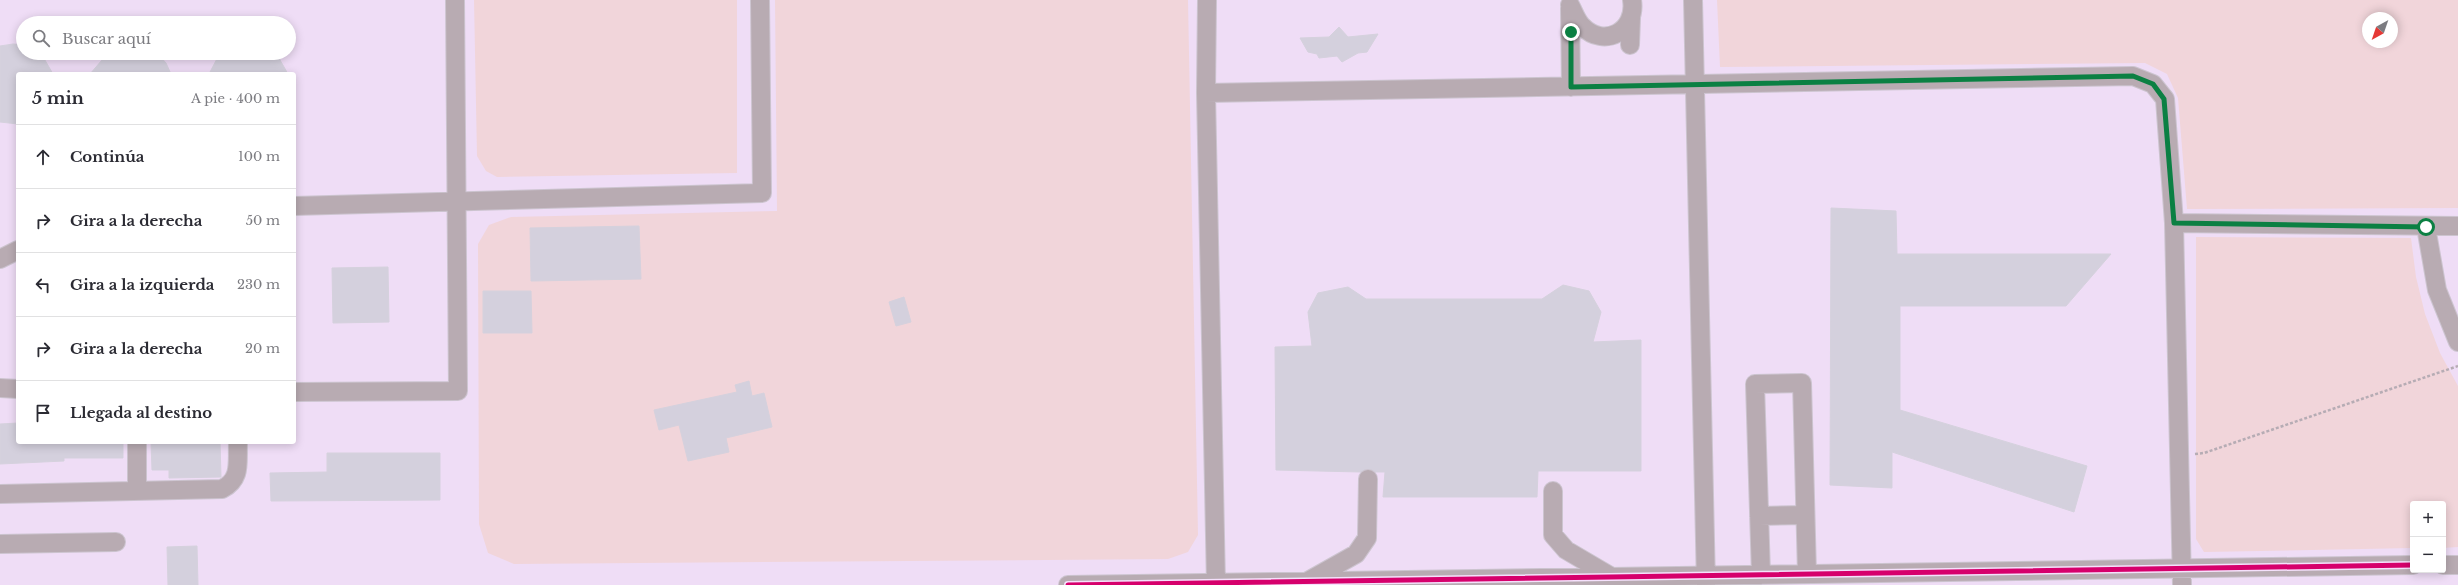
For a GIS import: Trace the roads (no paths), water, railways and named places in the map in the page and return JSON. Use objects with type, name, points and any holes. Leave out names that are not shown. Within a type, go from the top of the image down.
[{"type":"street","points":[[296,392],[458,391],[455,0]]},
{"type":"street","points":[[296,206],[762,193],[760,0]]},
{"type":"street","points":[[1206,0],[1206,93],[1216,584]]},
{"type":"street","points":[[1630,45],[1631,18],[1633,9],[1632,0]]},
{"type":"street","points":[[1693,0],[1706,580]]},
{"type":"street","points":[[1570,2],[1571,87]]},
{"type":"street","points":[[1570,2],[1580,23],[1592,33],[1613,35],[1626,28],[1631,18]]},
{"type":"street","points":[[1206,93],[2133,76],[2153,84],[2164,99],[2174,223],[2182,577]]},
{"type":"street","points":[[2174,223],[2426,227],[2458,226]]},
{"type":"street","points":[[2426,227],[2437,290],[2458,342]]},
{"type":"street","points":[[0,259],[16,251]]},
{"type":"street","points":[[0,265],[16,265]]},
{"type":"street","points":[[1761,575],[1755,384],[1802,383],[1807,574]]},
{"type":"street","points":[[0,388],[16,389]]},
{"type":"street","points":[[137,444],[137,491]]},
{"type":"street","points":[[0,494],[222,489],[232,484],[237,476],[238,444]]},
{"type":"street","points":[[1307,582],[1356,554],[1367,538],[1368,479]]},
{"type":"street","points":[[1553,491],[1553,535],[1566,550],[1612,577]]},
{"type":"street","points":[[1759,516],[1805,515]]},
{"type":"street","points":[[0,544],[116,542]]},
{"type":"street","points":[[2446,565],[2458,565]]},
{"type":"street","points":[[1068,585],[1612,577],[1706,580],[1761,575],[1807,574],[2182,577],[2410,566]]}]
